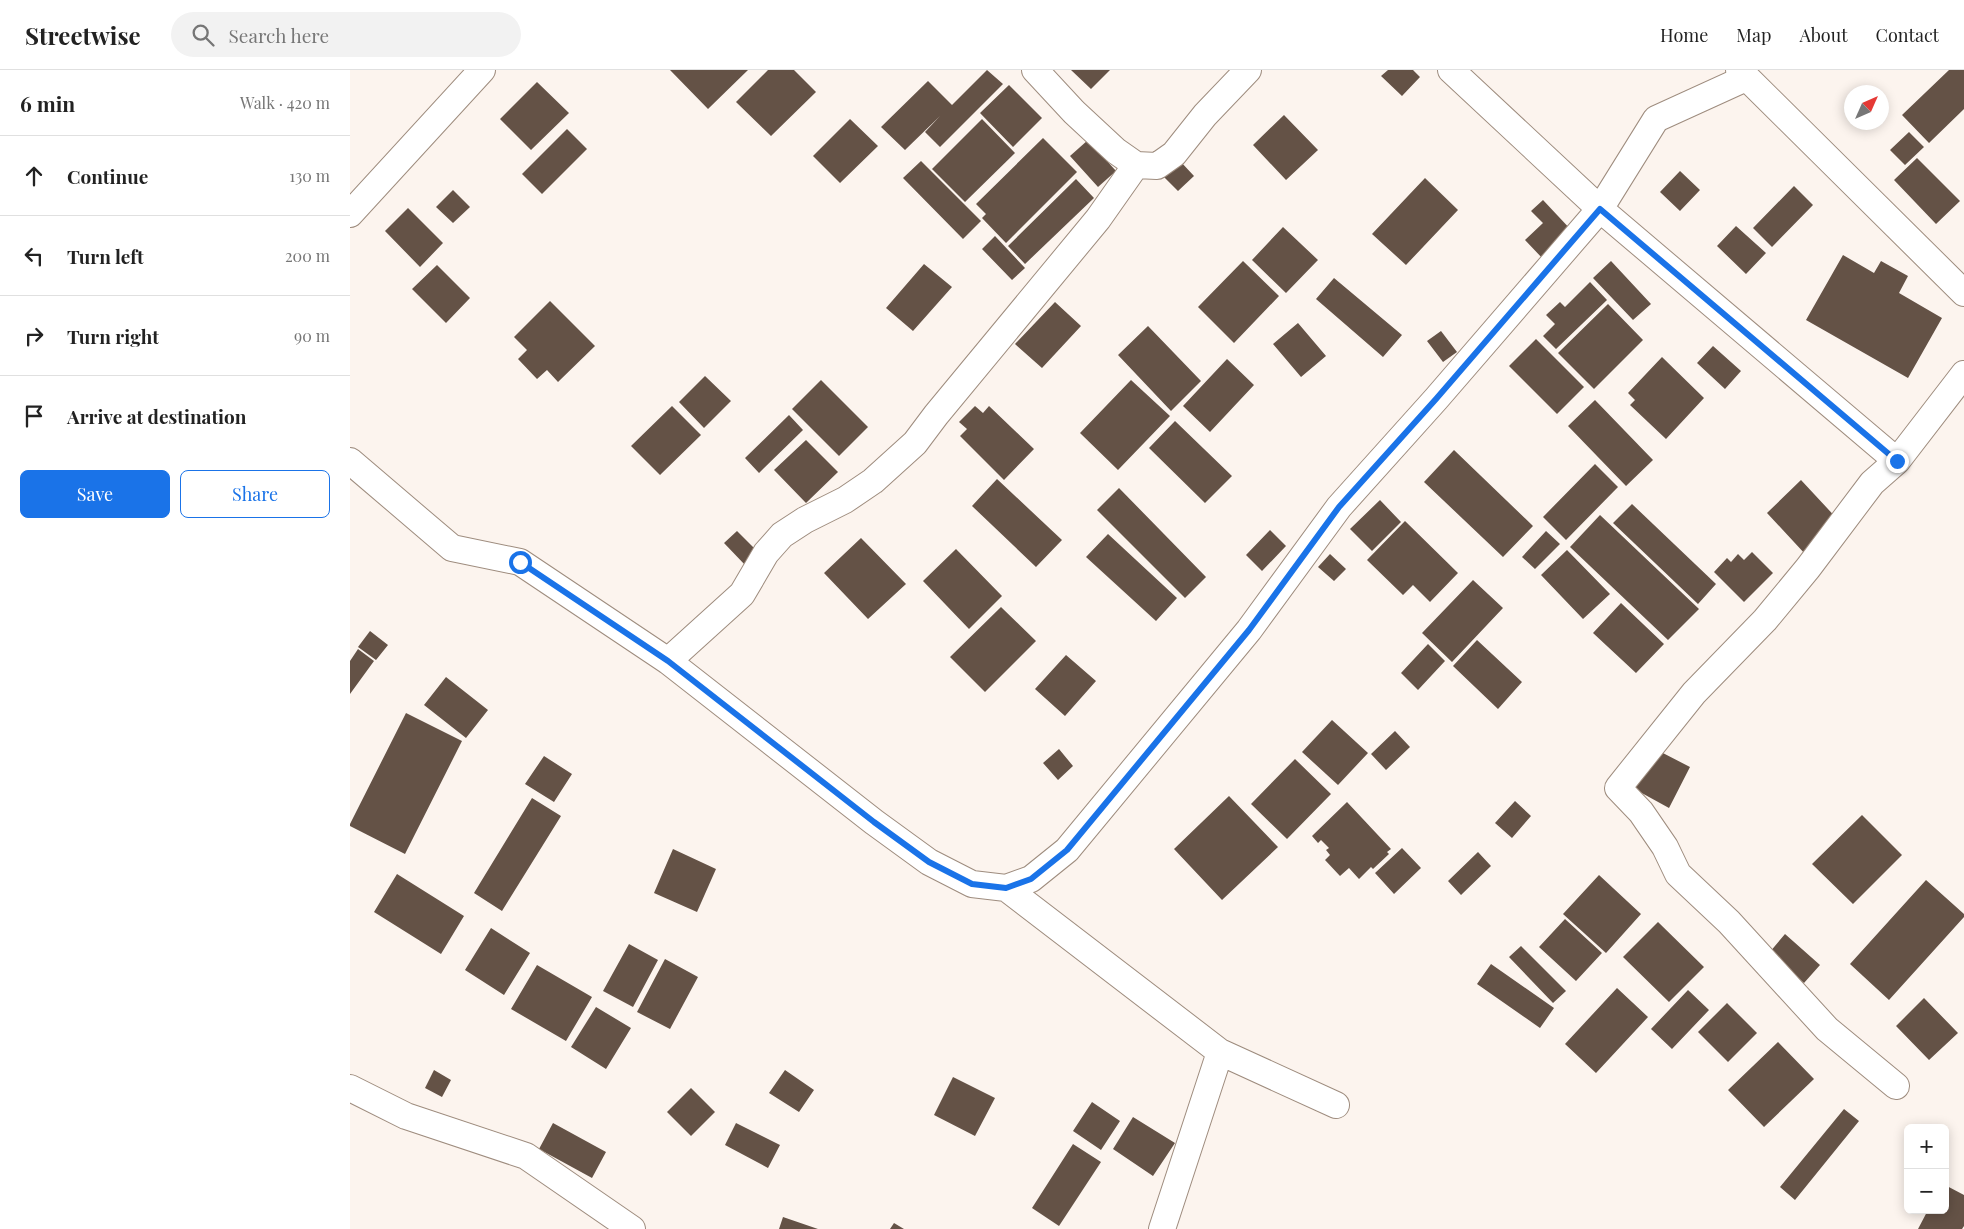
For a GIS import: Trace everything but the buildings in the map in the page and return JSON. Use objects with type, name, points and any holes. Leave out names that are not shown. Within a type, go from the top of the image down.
[{"type":"street","points":[[350,214],[482,70]]},
{"type":"street","points":[[1035,70],[1074,112],[1116,151],[1136,165],[1157,166],[1174,154],[1205,115],[1248,70]]},
{"type":"street","points":[[1451,70],[1600,209],[1897,461]]},
{"type":"street","points":[[350,461],[452,548],[520,562],[668,661],[874,822],[929,862],[972,884],[1006,888],[1031,879],[1067,850],[1249,630],[1339,507],[1436,399],[1600,209],[1656,119],[1742,74],[1964,292]]},
{"type":"street","points":[[668,661],[742,594],[766,553],[782,535],[805,520],[844,500],[873,481],[915,443],[1098,219],[1136,165]]},
{"type":"street","points":[[1896,1086],[1827,1029],[1729,922],[1678,874],[1665,847],[1641,812],[1618,788],[1694,693],[1777,605],[1808,568],[1872,483],[1897,461],[1964,374]]},
{"type":"street","points":[[1006,888],[1220,1052],[1336,1105]]},
{"type":"street","points":[[1162,1229],[1220,1052]]},
{"type":"street","points":[[350,1088],[406,1116],[526,1156],[632,1229]]},
{"type":"route","points":[[520,562],[668,661],[874,822],[929,862],[972,884],[1006,888],[1031,879],[1067,850],[1249,630],[1339,507],[1436,399],[1600,209],[1897,461]]}]
